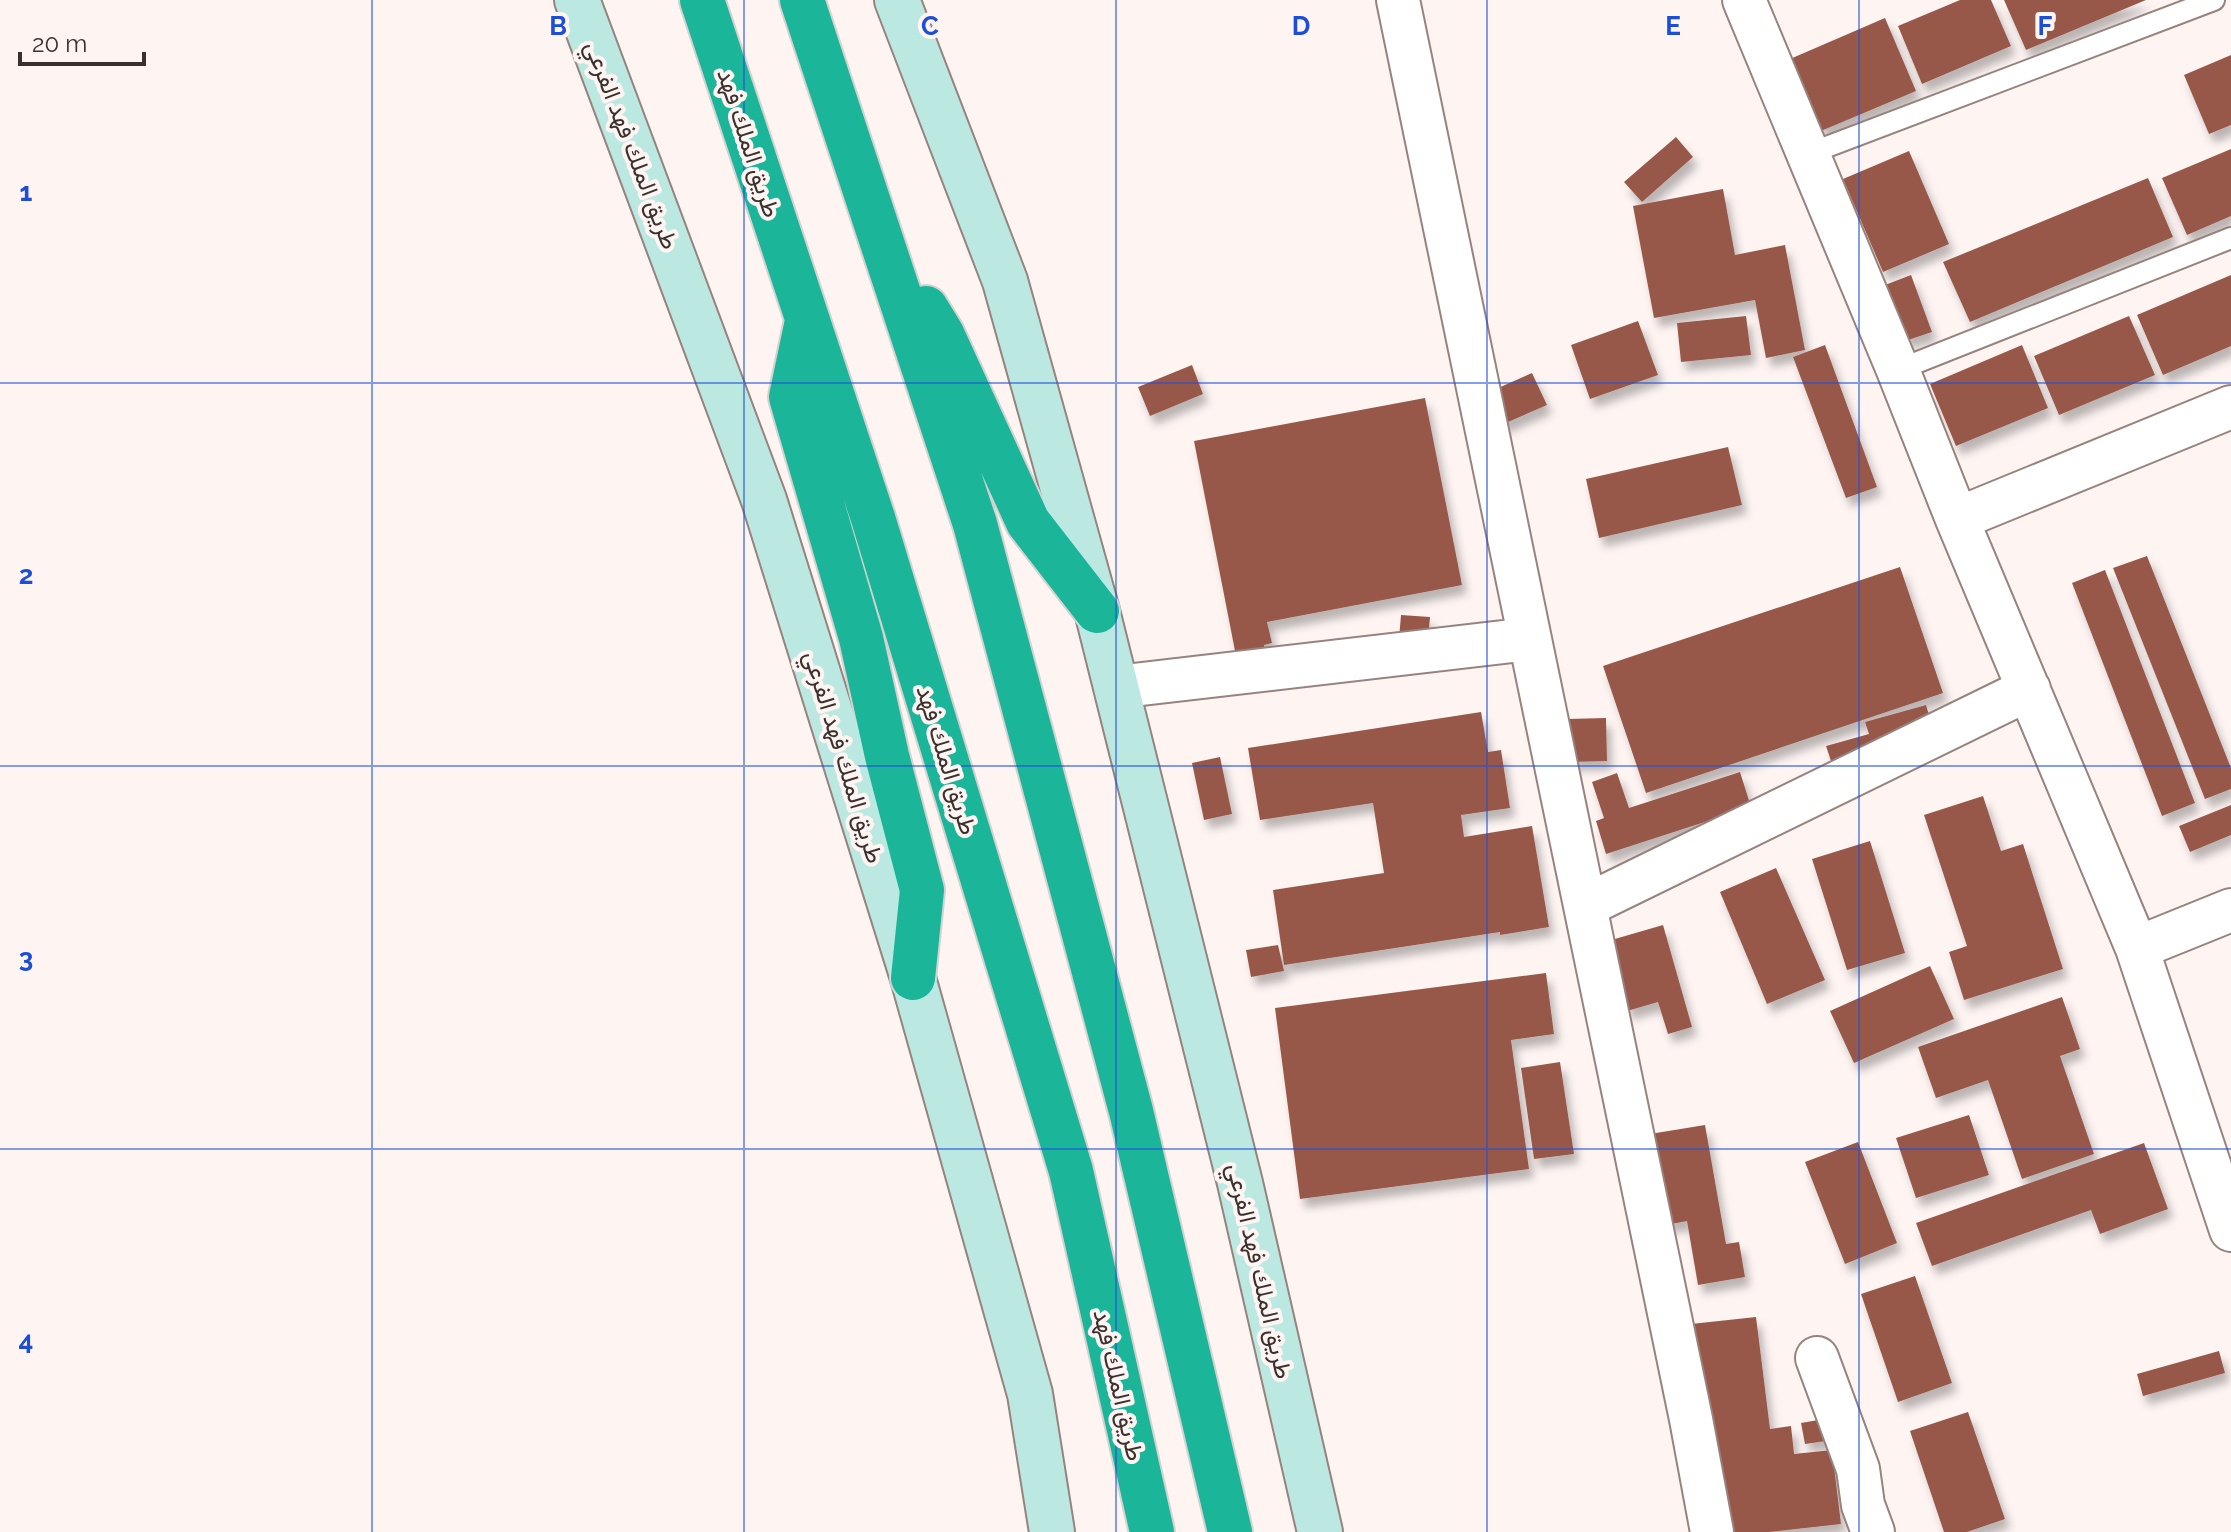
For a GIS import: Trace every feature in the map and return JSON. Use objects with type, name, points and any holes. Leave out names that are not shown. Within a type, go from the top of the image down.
[{"type":"highway","name":"طريق الملك فهد","points":[[702,0],[873,518],[1071,1171],[1152,1532]]},
{"type":"highway","points":[[802,0],[979,540],[1131,1111],[1230,1532]]},
{"type":"highway","points":[[878,227],[942,334],[1028,522],[1097,611]]},
{"type":"highway","points":[[807,319],[791,397],[861,638],[887,756],[922,890],[913,978]]},
{"type":"main road","name":"طريق الملك فهد الفرعي","points":[[577,0],[764,500],[913,978],[1030,1394],[1052,1532]]},
{"type":"main road","name":"طريق الملك فهد الفرعي","points":[[897,0],[1005,281],[1097,611],[1240,1183],[1320,1532]]},
{"type":"street","points":[[1398,0],[1712,1532]]},
{"type":"street","points":[[1744,0],[2137,948],[2231,1230]]},
{"type":"street","points":[[1957,519],[2231,407]]},
{"type":"street","points":[[1116,687],[1530,639]]},
{"type":"street","points":[[1585,906],[2029,689]]},
{"type":"street","points":[[2137,948],[2231,910]]},
{"type":"street","points":[[1817,1358],[1858,1469],[1863,1505],[1873,1532]]},
{"type":"lane","points":[[1808,154],[2214,0]]},
{"type":"lane","points":[[1898,370],[2231,238]]},
{"type":"building","points":[[1960,0],[1991,0],[2011,46],[1922,84],[1898,26]]},
{"type":"building","points":[[2004,0],[2146,0],[2026,50]]},
{"type":"building","points":[[1885,18],[1916,91],[1821,131],[1790,59]]},
{"type":"building","points":[[2231,55],[2231,125],[2209,134],[2184,75]]},
{"type":"building","points":[[1676,137],[1693,157],[1642,202],[1624,182]]},
{"type":"building","points":[[2231,149],[2231,216],[2187,235],[2162,178]]},
{"type":"building","points":[[1909,151],[1949,244],[1883,272],[1843,179]]},
{"type":"building","points":[[2148,178],[2173,237],[1970,322],[1943,262]]},
{"type":"building","points":[[1723,189],[1735,255],[1785,245],[1805,350],[1766,358],[1755,300],[1654,318],[1633,206]]},
{"type":"building","points":[[1911,275],[1932,332],[1905,341],[1885,285]]},
{"type":"building","points":[[2231,275],[2231,346],[2163,375],[2137,315]]},
{"type":"building","points":[[1746,316],[1751,355],[1681,362],[1677,323]]},
{"type":"building","points":[[2129,316],[2155,375],[2059,415],[2034,356]]},
{"type":"building","points":[[1638,321],[1658,375],[1590,399],[1571,345]]},
{"type":"building","points":[[1825,345],[1877,487],[1846,498],[1793,357]]},
{"type":"building","points":[[2022,345],[2048,408],[1956,446],[1930,384]]},
{"type":"building","points":[[1192,365],[1203,394],[1150,416],[1138,387]]},
{"type":"building","points":[[1532,373],[1547,405],[1501,425],[1487,393]]},
{"type":"building","points":[[1425,398],[1462,585],[1267,622],[1272,643],[1264,645],[1266,655],[1237,661],[1194,441]]},
{"type":"building","points":[[1728,447],[1742,505],[1599,538],[1586,479]]},
{"type":"building","points":[[2147,556],[2231,768],[2231,789],[2205,799],[2113,568]]},
{"type":"building","points":[[1900,567],[1943,693],[1646,793],[1603,666]]},
{"type":"building","points":[[2105,570],[2195,803],[2162,816],[2072,583]]},
{"type":"building","points":[[1401,615],[1430,617],[1428,641],[1399,639]]},
{"type":"building","points":[[1926,705],[1935,735],[1832,764],[1826,746],[1869,734],[1865,722]]},
{"type":"building","points":[[1481,712],[1488,752],[1501,750],[1510,808],[1461,815],[1464,837],[1532,826],[1549,927],[1284,965],[1273,890],[1384,873],[1373,803],[1260,820],[1248,748]]},
{"type":"building","points":[[1606,718],[1607,761],[1569,762],[1567,719]]},
{"type":"building","points":[[1220,757],[1232,814],[1204,820],[1192,763]]},
{"type":"building","points":[[1740,772],[1751,807],[1606,854],[1596,821],[1604,818],[1592,782],[1617,773],[1629,808]]},
{"type":"building","points":[[1983,796],[2001,851],[2023,844],[2063,969],[1964,1000],[1949,952],[1967,946],[1924,815]]},
{"type":"building","points":[[2231,805],[2231,835],[2190,852],[2179,826]]},
{"type":"building","points":[[1870,841],[1905,953],[1847,970],[1812,859]]},
{"type":"building","points":[[1776,868],[1825,980],[1767,1004],[1720,892]]},
{"type":"building","points":[[1663,925],[1692,1027],[1668,1034],[1658,1002],[1627,1011],[1608,941]]},
{"type":"building","points":[[1278,945],[1284,971],[1251,977],[1246,950]]},
{"type":"building","points":[[1930,966],[1954,1019],[1854,1063],[1830,1011]]},
{"type":"building","points":[[1546,973],[1554,1034],[1511,1040],[1529,1169],[1300,1199],[1275,1008]]},
{"type":"building","points":[[2062,997],[2080,1049],[2060,1056],[2094,1154],[2022,1179],[1988,1080],[1936,1098],[1918,1047]]},
{"type":"building","points":[[1560,1062],[1574,1154],[1534,1159],[1521,1068]]},
{"type":"building","points":[[1969,1115],[1989,1175],[1916,1198],[1896,1138]]},
{"type":"building","points":[[1705,1125],[1726,1244],[1739,1242],[1745,1277],[1698,1285],[1687,1221],[1666,1225],[1650,1134]]},
{"type":"building","points":[[1858,1142],[1897,1243],[1845,1264],[1805,1162]]},
{"type":"building","points":[[2144,1143],[2168,1209],[2100,1234],[2091,1210],[1932,1266],[1916,1223]]},
{"type":"building","points":[[1915,1276],[1952,1383],[1898,1402],[1861,1294]]},
{"type":"building","points":[[1756,1317],[1770,1429],[1791,1426],[1794,1454],[1832,1450],[1841,1524],[1769,1532],[1715,1532],[1691,1324]]},
{"type":"building","points":[[2219,1351],[2225,1373],[2143,1396],[2137,1374]]},
{"type":"building","points":[[1968,1412],[2005,1519],[1967,1532],[1944,1532],[1910,1431]]},
{"type":"building","points":[[1830,1418],[1833,1440],[1805,1444],[1801,1423]]}]
